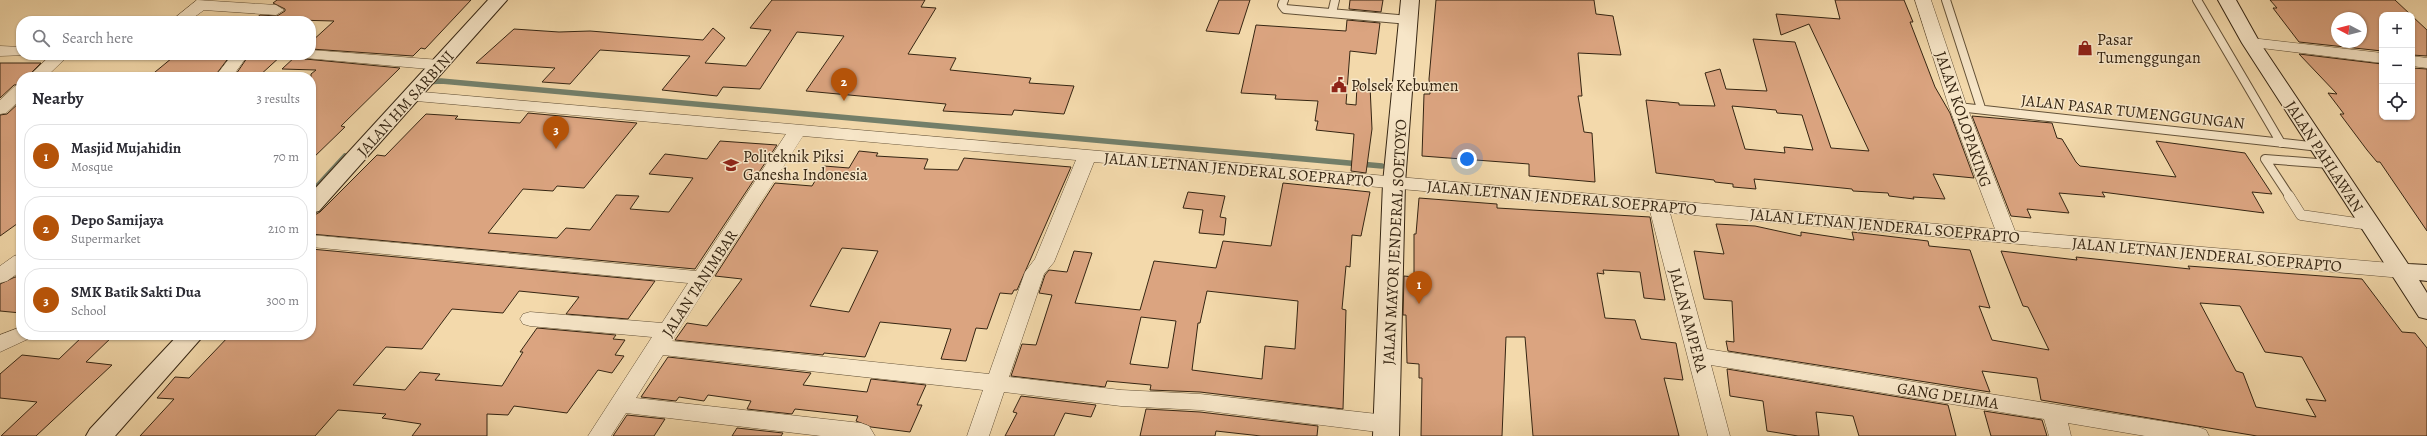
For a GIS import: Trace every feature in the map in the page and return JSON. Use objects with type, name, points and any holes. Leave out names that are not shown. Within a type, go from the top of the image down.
[{"type":"main road","name":"JALAN HM SARBINI","points":[[316,200],[498,0]]},
{"type":"main road","name":"JALAN PAHLAWAN","points":[[2227,0],[2251,43],[2427,311]]},
{"type":"main road","name":"JALAN MAYOR JENDERAL SOETOYO","points":[[1386,430],[1394,183],[1409,10]]},
{"type":"main road","points":[[2402,271],[2427,273]]},
{"type":"main road","points":[[99,436],[187,340]]},
{"type":"street","name":"JALAN KOLOPAKING","points":[[1923,0],[1958,107],[2008,236]]},
{"type":"street","points":[[186,16],[203,3],[276,10]]},
{"type":"street","points":[[2251,43],[2379,58]]},
{"type":"street","points":[[0,51],[16,52]]},
{"type":"street","points":[[316,56],[436,69]]},
{"type":"street","points":[[42,72],[55,60]]},
{"type":"street","points":[[226,72],[236,60]]},
{"type":"street","points":[[2415,61],[2427,63]]},
{"type":"street","name":"JALAN LETNAN JENDERAL SOEPRAPTO","points":[[414,92],[798,130],[1394,183],[1658,204],[2402,271]]},
{"type":"street","points":[[0,109],[16,95]]},
{"type":"street","name":"JALAN TANIMBAR","points":[[599,436],[798,130]]},
{"type":"street","points":[[978,436],[1035,272],[1044,262],[1087,156]]},
{"type":"street","name":"JALAN AMPERA","points":[[1658,204],[1720,436]]},
{"type":"street","points":[[316,241],[702,278]]},
{"type":"street","points":[[0,276],[16,265]]},
{"type":"street","points":[[530,319],[663,339],[996,383],[1121,398],[1200,402],[1386,430]]},
{"type":"street","points":[[0,344],[16,336]]},
{"type":"street","name":"GANG DELIMA","points":[[1698,355],[2198,436]]},
{"type":"street","points":[[619,404],[861,432],[864,436]]},
{"type":"street","points":[[2053,412],[2060,436]]},
{"type":"lane","points":[[1284,0],[1282,5],[1285,9],[1332,13],[1409,10]]},
{"type":"lane","points":[[1332,13],[1335,0]]},
{"type":"lane","points":[[1946,0],[1981,108]]},
{"type":"lane","name":"JALAN PASAR TUMENGGUNGAN","points":[[2197,0],[2281,143]]},
{"type":"lane","name":"JALAN PASAR TUMENGGUNGAN","points":[[1958,107],[1981,108],[2052,119],[2319,147]]},
{"type":"lane","points":[[2330,164],[2265,158],[2301,215],[2371,225]]},
{"type":"building","points":[[277,0],[471,0],[425,49],[421,48],[413,56],[316,49],[316,37],[334,21],[316,21],[316,16],[277,16],[285,11],[285,9],[273,3]]},
{"type":"building","points":[[772,0],[925,0],[921,7],[936,8],[908,54],[956,58],[950,70],[1031,78],[1029,83],[1074,86],[1064,114],[1014,110],[1012,115],[943,111],[946,104],[806,91],[844,36],[797,32],[760,89],[723,87],[717,96],[662,90],[690,56],[600,50],[570,84],[542,82],[555,68],[476,63],[514,29],[559,32],[590,31],[703,40],[713,28],[725,38],[705,63],[746,66],[771,30],[750,28]]},
{"type":"building","points":[[1219,0],[1250,0],[1239,34],[1206,31]]},
{"type":"building","points":[[1350,0],[1383,0],[1381,12],[1349,9]]},
{"type":"building","points":[[1436,0],[1594,0],[1596,14],[1613,16],[1621,55],[1578,53],[1582,96],[1578,96],[1584,132],[1592,133],[1595,182],[1529,176],[1529,164],[1422,156],[1424,94],[1430,94],[1429,79]]},
{"type":"building","points":[[1835,0],[1904,0],[1913,22],[1910,22],[1935,87],[1950,113],[1974,178],[1933,174],[1945,199],[1913,197],[1914,199],[1889,196],[1888,193],[1853,191],[1852,189],[1754,179],[1756,189],[1733,187],[1733,184],[1715,182],[1714,180],[1656,173],[1646,100],[1679,103],[1679,105],[1715,106],[1705,73],[1720,69],[1726,89],[1767,91],[1753,39],[1795,42],[1831,148],[1869,151],[1809,24],[1781,35],[1776,14],[1840,19]],"holes":[[[1732,106],[1776,110],[1777,113],[1802,115],[1813,150],[1784,147],[1785,153],[1745,149]]]},
{"type":"building","points":[[2270,0],[2395,0],[2408,12],[2379,12],[2379,51],[2354,48],[2367,48],[2367,12],[2331,12],[2331,45],[2299,42],[2273,8],[2277,8]]},
{"type":"building","points":[[2415,19],[2427,30],[2427,56],[2415,55]]},
{"type":"building","points":[[1347,20],[1380,23],[1376,54],[1350,51],[1346,104],[1356,105],[1357,86],[1370,86],[1372,129],[1366,173],[1351,171],[1354,134],[1316,130],[1318,121],[1315,121],[1318,101],[1275,99],[1276,95],[1241,93],[1256,25],[1346,31]]},
{"type":"building","points":[[2299,54],[2379,64],[2379,120],[2415,120],[2415,68],[2427,69],[2427,231],[2380,162],[2377,162],[2367,150],[2340,114],[2344,114],[2328,93],[2337,94]]},
{"type":"building","points":[[170,60],[227,60],[218,72],[155,72]]},
{"type":"building","points":[[246,60],[277,60],[263,72],[237,72]]},
{"type":"building","points":[[292,60],[316,60],[400,68],[341,126],[345,127],[316,155],[316,72],[314,72],[316,70],[282,69]]},
{"type":"building","points":[[0,63],[41,63],[32,72],[16,72],[16,85],[0,98]]},
{"type":"building","points":[[16,106],[16,225],[0,236],[0,115],[7,114]]},
{"type":"building","points":[[528,113],[637,123],[584,188],[557,186],[553,191],[523,189],[488,233],[557,238],[566,228],[590,230],[616,195],[639,196],[630,209],[669,212],[693,178],[649,174],[665,154],[707,159],[720,141],[777,145],[695,269],[316,234],[316,214],[377,155],[385,156],[426,114],[458,116],[455,119],[520,123]]},
{"type":"building","points":[[1972,116],[2052,123],[2057,138],[2062,139],[2080,166],[2176,177],[2156,141],[2245,153],[2272,194],[2252,192],[2264,213],[2102,192],[2105,197],[2059,193],[2069,213],[2027,209],[2031,218],[2011,216]]},
{"type":"building","points":[[859,151],[878,153],[876,156],[928,159],[924,169],[958,170],[964,158],[1071,167],[1017,290],[1014,290],[1012,294],[1000,293],[987,329],[976,328],[966,361],[941,359],[951,329],[880,322],[865,357],[824,353],[823,355],[675,340],[687,323],[707,326],[742,279],[715,276],[775,183],[812,186],[824,166],[849,168]],"holes":[[[842,248],[878,251],[849,312],[810,306]]]},
{"type":"building","points":[[1283,183],[1370,192],[1361,236],[1352,235],[1350,267],[1346,266],[1342,309],[1346,310],[1343,409],[1200,392],[1150,390],[1151,385],[1107,381],[1105,387],[1011,376],[1022,344],[1036,345],[1052,295],[1039,293],[1045,275],[1049,270],[1067,272],[1074,251],[1092,253],[1075,303],[1140,310],[1154,261],[1216,268],[1223,241],[1271,246]],"holes":[[[1207,291],[1298,301],[1295,349],[1265,346],[1262,379],[1192,370],[1198,323],[1200,323]],[[1141,317],[1176,321],[1168,368],[1130,364]]]},
{"type":"building","points":[[1188,192],[1225,196],[1220,217],[1226,218],[1224,235],[1199,233],[1203,210],[1183,208]]},
{"type":"building","points":[[1419,198],[1497,204],[1497,208],[1650,217],[1665,300],[1644,298],[1640,272],[1603,270],[1604,274],[1597,273],[1605,318],[1635,320],[1641,339],[1676,343],[1683,380],[1664,378],[1679,436],[1533,436],[1525,337],[1506,337],[1502,436],[1421,436],[1422,378],[1419,378],[1419,364],[1407,363],[1406,315],[1403,315],[1404,276],[1414,277],[1414,234],[1416,234]]},
{"type":"building","points":[[1716,224],[1755,226],[1801,236],[1801,232],[1854,240],[1852,232],[1928,241],[1929,246],[1970,250],[1990,308],[1979,306],[1992,340],[2049,350],[2028,307],[2023,306],[2001,251],[2077,260],[2076,257],[2190,269],[2188,266],[2362,279],[2402,332],[2415,333],[2427,348],[2427,436],[2257,436],[2041,400],[2037,378],[1982,371],[1990,392],[1728,351],[1726,341],[1734,342],[1732,301],[1704,299],[1694,251],[1724,254]],"holes":[[[2200,303],[2240,306],[2265,352],[2302,357],[2326,401],[2306,399],[2316,417],[2256,407],[2243,373],[2236,371]]]},
{"type":"building","points":[[316,249],[655,281],[628,319],[566,314],[579,297],[519,291],[503,313],[452,309],[422,349],[386,347],[353,385],[405,390],[420,372],[440,374],[435,380],[502,386],[523,352],[520,352],[537,328],[616,335],[613,339],[625,340],[615,355],[624,356],[612,373],[598,370],[567,413],[514,406],[508,415],[487,414],[487,436],[412,436],[421,424],[382,418],[386,414],[338,410],[315,436],[140,436],[174,399],[157,398],[175,377],[189,378],[225,340],[316,340]]},
{"type":"building","points":[[16,277],[16,313],[0,311],[0,284]]},
{"type":"building","points":[[79,340],[109,340],[86,362],[112,365],[36,436],[1,436],[37,402],[0,398],[0,374],[22,355],[59,359]]},
{"type":"building","points":[[668,357],[811,373],[803,385],[867,392],[871,379],[926,385],[917,405],[922,405],[910,432],[871,427],[856,421],[858,416],[795,409],[792,414],[747,409],[751,401],[708,395],[704,401],[679,397],[676,401],[641,397]]},
{"type":"building","points":[[1727,369],[1948,405],[1956,436],[1859,436],[1853,416],[1816,412],[1819,436],[1798,436],[1767,431],[1763,401],[1730,396]]},
{"type":"building","points":[[1021,396],[1096,405],[1091,417],[1065,413],[1054,436],[1005,436],[1017,413],[1013,412]]},
{"type":"building","points":[[1146,409],[1200,412],[1318,426],[1317,436],[1261,436],[1216,431],[1215,436],[1140,436]]},
{"type":"building","points":[[1984,411],[2042,420],[2047,436],[1991,436]]},
{"type":"building","points":[[627,415],[665,419],[654,436],[613,436]]},
{"type":"building","points":[[737,428],[783,433],[781,436],[732,436]]},
{"type":"waterway","points":[[426,82],[441,81],[1382,166]]},
{"type":"waterway","points":[[316,188],[345,156]]},
{"type":"place","name":"Pasar Tumenggungan","points":[[2085,48]]},
{"type":"place","name":"Polsek Kebumen","points":[[1339,85]]},
{"type":"place","name":"Depo Samijaya","points":[[844,101]]},
{"type":"place","name":"SMK Batik Sakti Dua","points":[[556,149]]},
{"type":"place","name":"Politeknik Piksi Ganesha Indonesia","points":[[731,165]]},
{"type":"place","name":"Masjid Mujahidin","points":[[1419,304]]}]
